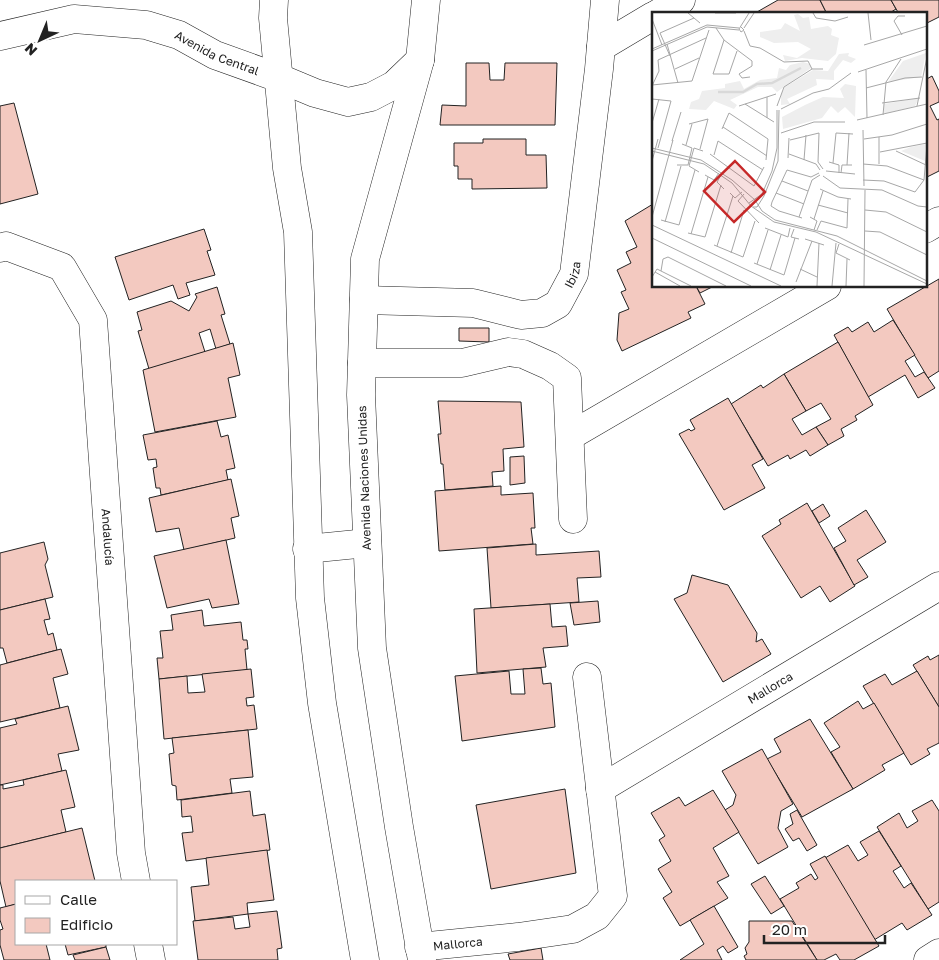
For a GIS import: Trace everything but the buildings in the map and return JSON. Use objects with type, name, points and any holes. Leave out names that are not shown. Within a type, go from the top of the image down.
[{"type":"street","points":[[274,0],[273,18],[287,168],[298,232],[310,598],[322,703],[366,960]]},
{"type":"street","name":"Avenida Naciones Unidas","points":[[420,953],[372,648],[361,395],[365,259],[420,60],[426,0]]},
{"type":"street","name":"Ibiza","points":[[364,300],[472,302],[521,315],[542,313],[558,304],[574,274],[605,0]]},
{"type":"street","points":[[660,12],[681,0]]},
{"type":"street","points":[[601,47],[652,17]]},
{"type":"street","name":"Avenida Central","points":[[0,36],[74,19],[146,24],[179,35],[215,55],[315,93],[348,102],[371,97],[394,85],[420,60]]},
{"type":"street","points":[[926,228],[939,221]]},
{"type":"street","name":"Andalucía","points":[[0,248],[6,246],[62,267],[93,320],[131,853],[136,880]]},
{"type":"street","points":[[570,436],[824,288]]},
{"type":"street","points":[[362,363],[462,363],[508,352],[524,354],[550,366],[567,378],[573,518]]},
{"type":"street","points":[[307,549],[367,543]]},
{"type":"street","name":"Mallorca","points":[[600,789],[939,586]]},
{"type":"street","name":"Mallorca","points":[[420,953],[573,929],[597,916],[613,896],[587,677]]},
{"type":"street","points":[[148,945],[151,960]]},
{"type":"street","points":[[928,960],[939,954]]}]
